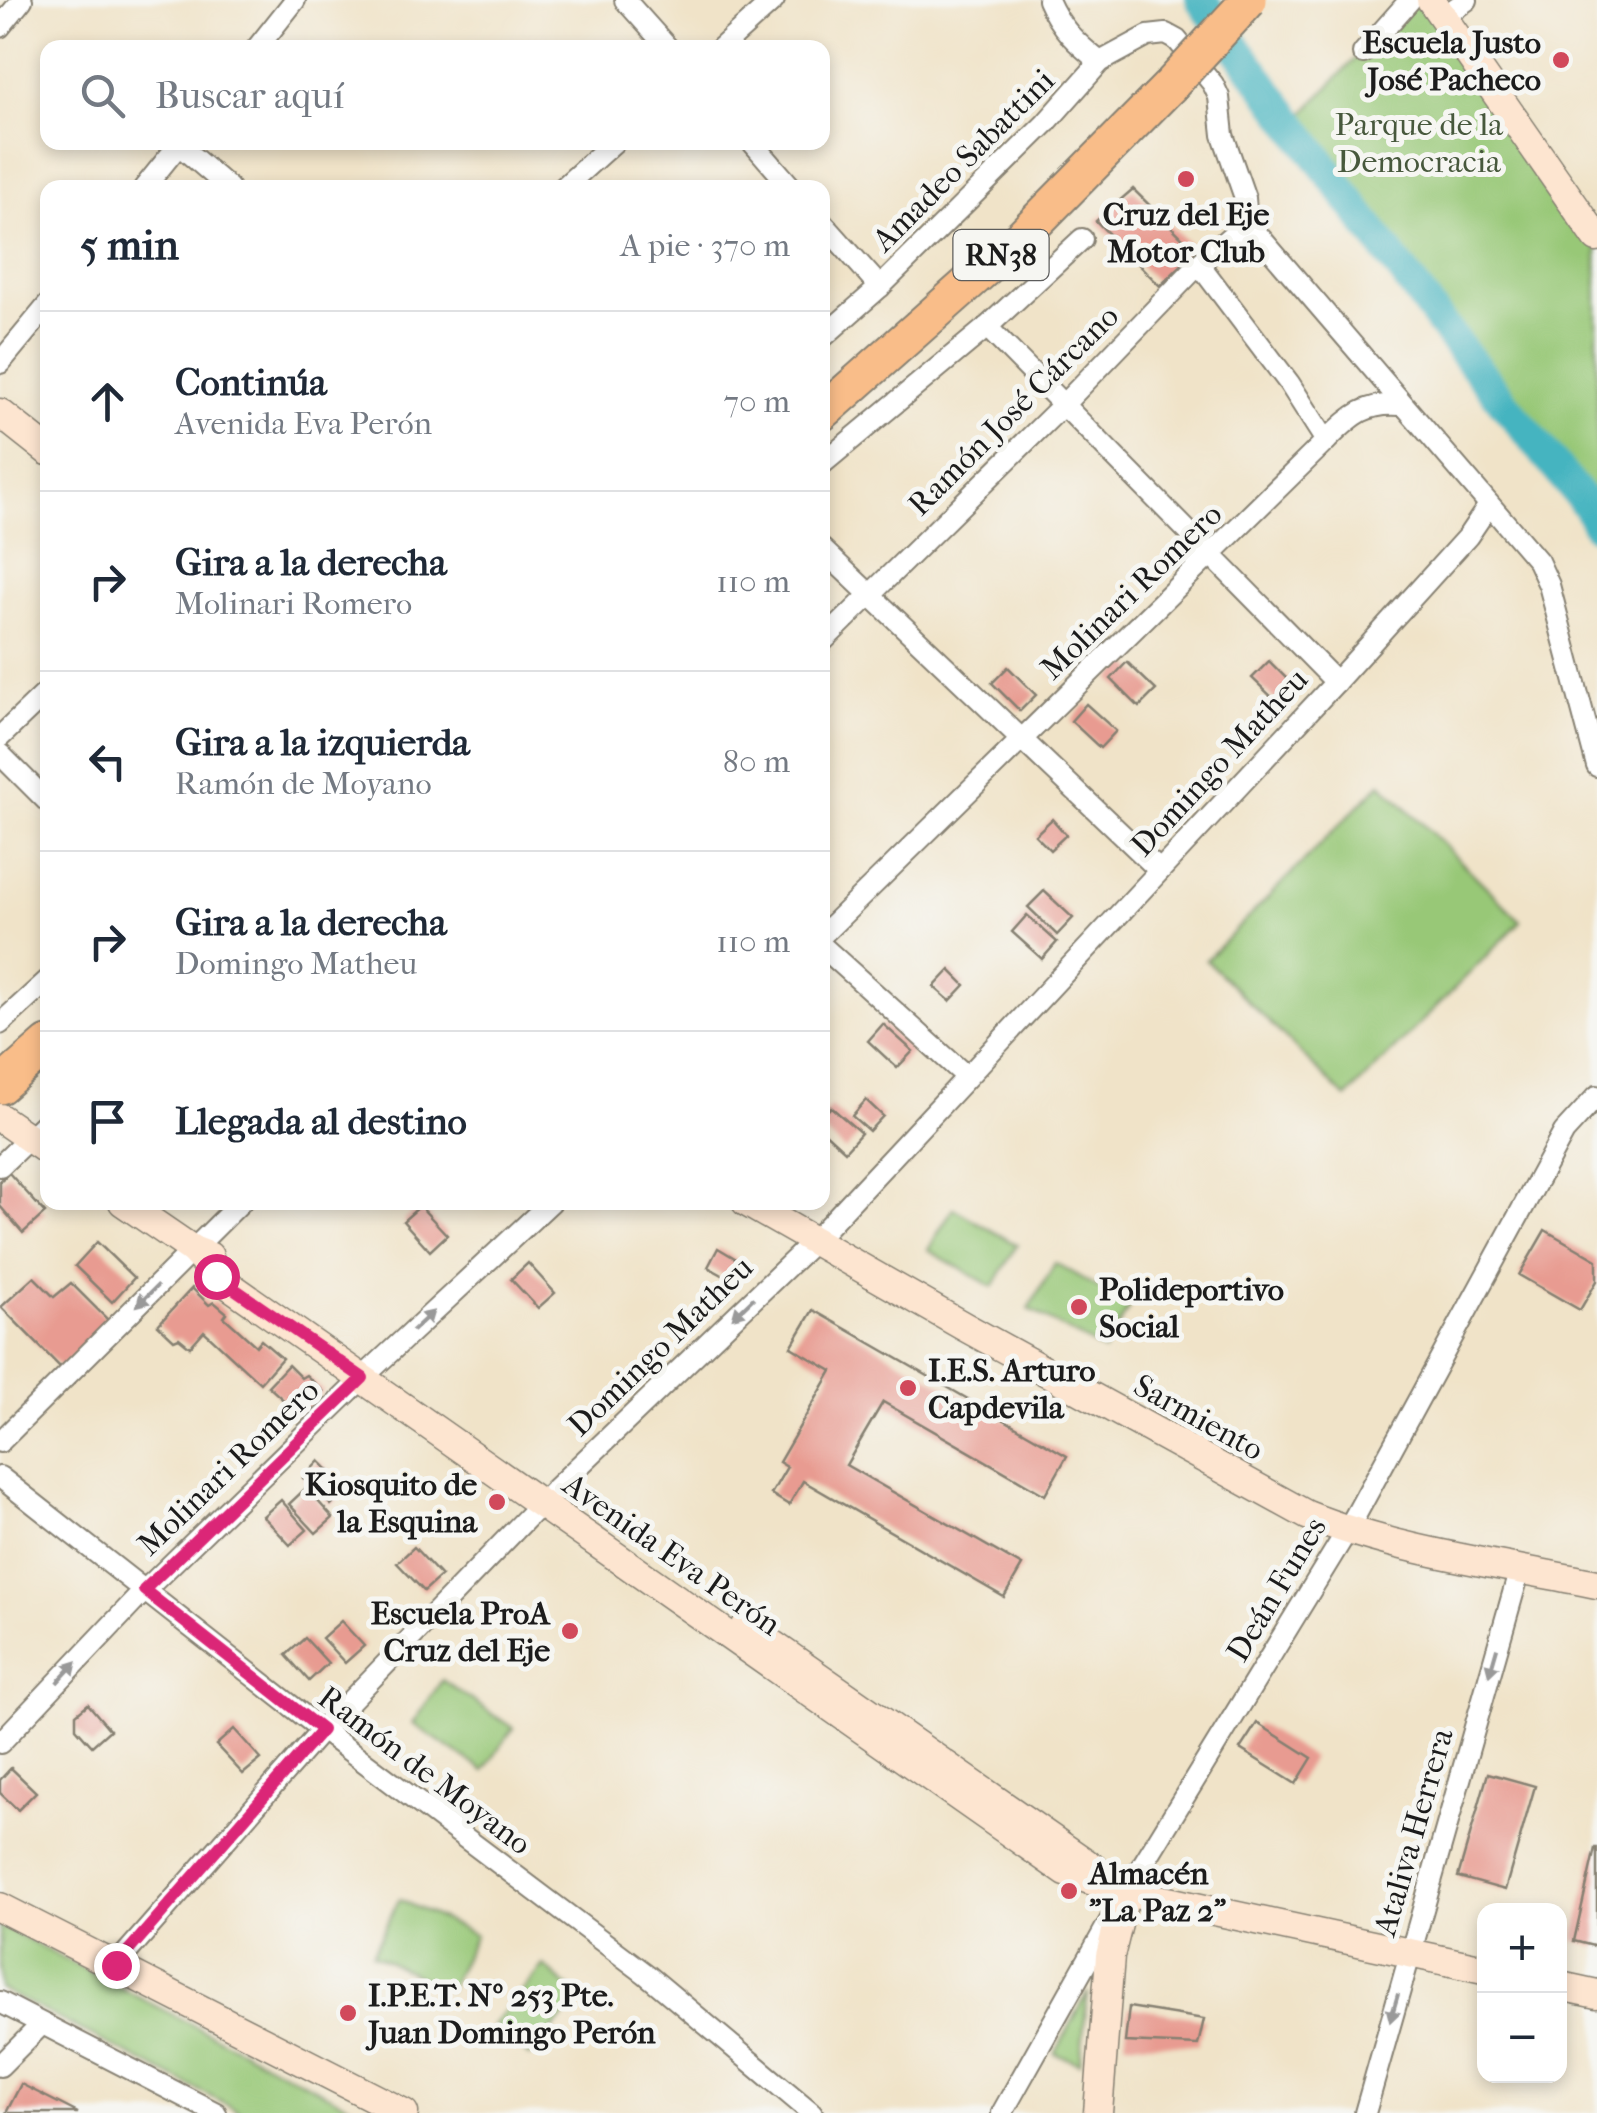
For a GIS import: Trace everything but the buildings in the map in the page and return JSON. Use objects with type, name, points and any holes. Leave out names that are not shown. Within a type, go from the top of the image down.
[{"type":"highway","name":"RN38","points":[[830,406],[968,287],[1170,86],[1249,0]]},
{"type":"highway","points":[[0,1086],[40,1051]]},
{"type":"main road","points":[[1437,8],[1597,238]]},
{"type":"main road","points":[[0,413],[40,445]]},
{"type":"main road","points":[[0,1118],[40,1137]]},
{"type":"main road","name":"Avenida Eva Perón","points":[[134,1210],[192,1250],[223,1261],[368,1373],[1066,1872],[1126,1892],[1477,1966]]},
{"type":"main road","name":"Sarmiento","points":[[760,1210],[1307,1515],[1347,1531],[1406,1546],[1597,1584]]},
{"type":"main road","points":[[1098,2113],[1110,1956],[1126,1892]]},
{"type":"main road","points":[[0,1906],[404,2113]]},
{"type":"main road","points":[[1567,1988],[1597,1994]]},
{"type":"street","points":[[0,27],[22,0]]},
{"type":"street","points":[[263,40],[295,0]]},
{"type":"street","points":[[625,0],[661,40]]},
{"type":"street","points":[[730,40],[774,0]]},
{"type":"street","points":[[1048,0],[1058,24],[1100,62],[1148,36],[1166,34],[1177,40],[1213,84],[1247,222],[1538,561],[1549,585],[1597,766]]},
{"type":"street","points":[[1363,53],[1410,0]]},
{"type":"street","points":[[1437,8],[1466,0]]},
{"type":"street","name":"Amadeo Sabattini","points":[[830,331],[1046,123],[1100,62]]},
{"type":"street","points":[[151,180],[175,150]]},
{"type":"street","points":[[187,150],[220,180]]},
{"type":"street","points":[[572,180],[605,150]]},
{"type":"street","points":[[759,150],[785,180]]},
{"type":"street","name":"Ramón José Cárcano","points":[[830,634],[1062,406],[1199,264],[1247,222]]},
{"type":"street","points":[[830,231],[880,286]]},
{"type":"street","points":[[830,457],[987,326],[1082,240]]},
{"type":"street","points":[[1199,264],[1289,383],[1326,441]]},
{"type":"street","points":[[0,362],[40,314]]},
{"type":"street","points":[[987,326],[1336,682]]},
{"type":"street","name":"Molinari Romero","points":[[830,927],[1354,415],[1378,403],[1401,404]]},
{"type":"street","name":"Domingo Matheu","points":[[116,1965],[322,1730],[547,1498],[814,1241],[1336,682],[1468,536],[1489,505]]},
{"type":"street","points":[[830,558],[1159,870]]},
{"type":"street","points":[[0,737],[40,699]]},
{"type":"street","points":[[0,754],[40,794]]},
{"type":"street","points":[[830,953],[966,1076]]},
{"type":"street","points":[[0,1024],[40,987]]},
{"type":"street","name":"Deán Funes","points":[[1002,2113],[1126,1892],[1347,1531],[1564,1132],[1597,1096]]},
{"type":"street","points":[[0,1166],[40,1138]]},
{"type":"street","points":[[0,1442],[233,1210]]},
{"type":"street","name":"Molinari Romero","points":[[0,1743],[144,1590],[542,1210]]},
{"type":"street","name":"Ramón de Moyano","points":[[0,1477],[322,1730],[646,1974],[812,2113]]},
{"type":"street","name":"Ataliva Herrera","points":[[1365,2113],[1520,1568]]},
{"type":"street","points":[[0,2002],[216,2113]]},
{"type":"street","points":[[0,2066],[42,2024]]},
{"type":"green space","name":"Parque de la Democracia","points":[[1410,0],[1431,0],[1597,238],[1597,525],[1588,507],[1454,341],[1293,125]]},
{"type":"green space","points":[[1381,783],[1521,921],[1346,1098],[1206,960]]},
{"type":"green space","points":[[953,1208],[1017,1245],[993,1287],[928,1250]]},
{"type":"green space","name":"Polideportivo Social","points":[[1055,1263],[1130,1306],[1104,1351],[1029,1309]]},
{"type":"green space","points":[[442,1680],[513,1728],[484,1771],[413,1724]]},
{"type":"green space","points":[[399,1899],[475,1935],[448,1990],[372,1954]]},
{"type":"green space","points":[[0,1926],[364,2113],[243,2113],[0,1989]]},
{"type":"green space","points":[[544,1966],[581,1998],[529,2056],[493,2025]]},
{"type":"green space","points":[[1088,1992],[1080,2063],[1055,2054]]},
{"type":"waterway","points":[[1201,0],[1454,341],[1588,507],[1597,525]]},
{"type":"place","name":"Escuela Justo José Pacheco","points":[[1561,60]]},
{"type":"place","name":"Cruz del Eje Motor Club","points":[[1186,179]]},
{"type":"place","name":"Polideportivo Social","points":[[1079,1307]]},
{"type":"place","name":"I.E.S. Arturo Capdevila","points":[[908,1388]]},
{"type":"place","name":"Kiosquito de la Esquina","points":[[497,1502]]},
{"type":"place","name":"Escuela ProA Cruz del Eje","points":[[570,1631]]},
{"type":"place","name":"Almacén \"La Paz 2\"","points":[[1069,1891]]},
{"type":"place","name":"I.P.E.T. Nº 253 Pte. Juan Domingo Perón","points":[[348,2013]]},
{"type":"route","points":[[116,1965],[322,1730],[144,1590],[363,1378],[216,1276]]}]
